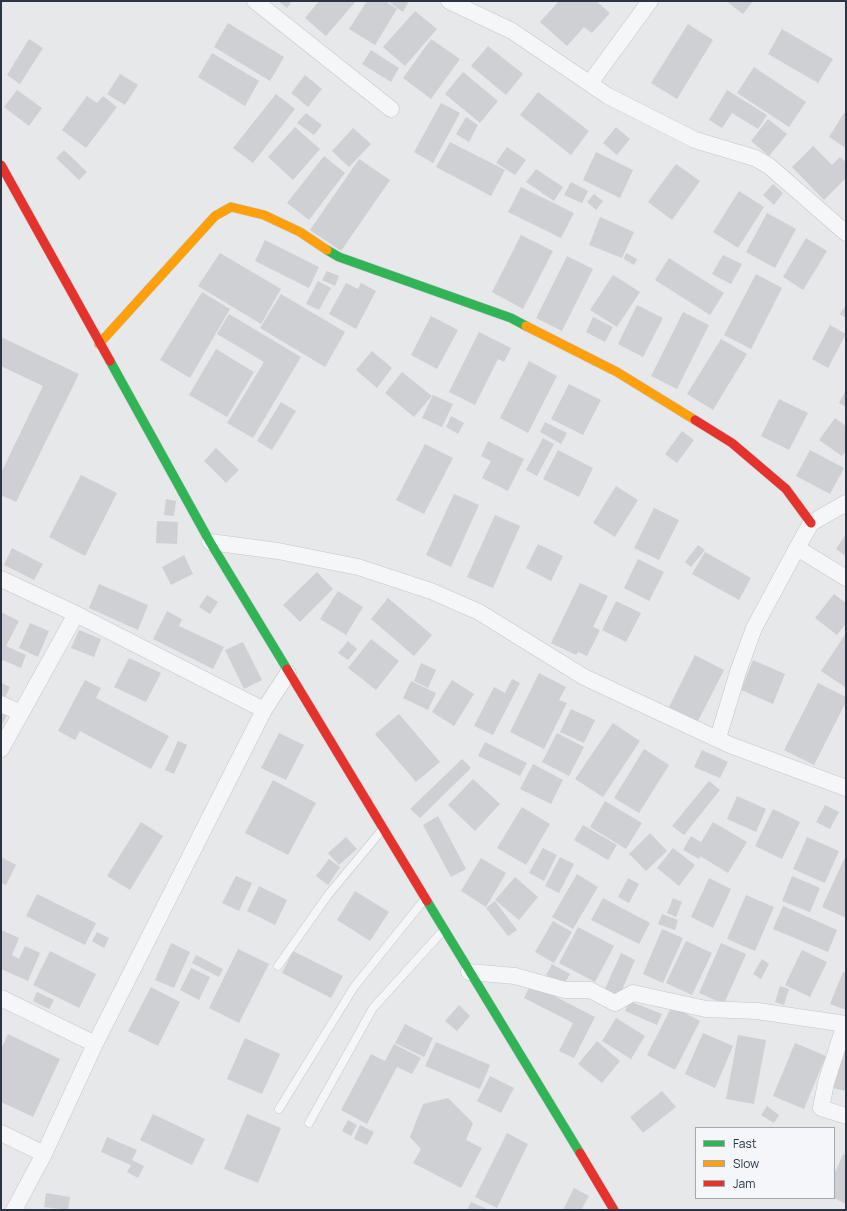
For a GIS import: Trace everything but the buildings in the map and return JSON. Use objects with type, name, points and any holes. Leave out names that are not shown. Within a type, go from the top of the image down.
[{"type":"street","points":[[255,1],[391,109]]},
{"type":"street","points":[[448,1],[512,31],[608,96],[695,140],[755,158],[769,166],[846,233]]},
{"type":"street","points":[[590,83],[650,1]]},
{"type":"street","points":[[2,170],[210,542],[614,1210]]},
{"type":"street","points":[[99,344],[215,216],[231,207],[249,211],[264,215],[300,232],[339,257],[511,318],[617,372],[732,443],[786,488],[812,523]]},
{"type":"street","points":[[718,738],[738,672],[754,628],[797,548],[812,523],[846,503]]},
{"type":"street","points":[[210,542],[278,551],[358,567],[431,591],[479,612],[584,677],[718,738],[730,745],[846,788]]},
{"type":"street","points":[[797,548],[846,578]]},
{"type":"street","points":[[1,579],[76,614],[264,710]]},
{"type":"street","points":[[1,749],[76,614]]},
{"type":"street","points":[[14,1210],[44,1154],[94,1044],[264,710],[288,673]]},
{"type":"street","points":[[1,704],[20,713]]},
{"type":"street","points":[[469,972],[516,976],[565,990],[590,990],[616,1003],[633,993],[706,1009],[757,1012],[846,1024],[826,1083],[822,1108],[846,1116]]},
{"type":"street","points":[[1,998],[94,1044]]},
{"type":"street","points":[[1,1133],[44,1154]]},
{"type":"lane","points":[[278,966],[328,895],[383,829]]},
{"type":"lane","points":[[279,1109],[354,987],[425,899]]},
{"type":"lane","points":[[309,1123],[372,1008],[440,934]]},
{"type":"traffic: fast","points":[[327,250],[339,257],[511,318],[526,326]]},
{"type":"traffic: fast","points":[[110,361],[210,542],[287,669]]},
{"type":"traffic: fast","points":[[427,901],[580,1153]]},
{"type":"traffic: slow","points":[[99,344],[215,216],[231,207],[264,215],[300,232],[327,250]]},
{"type":"traffic: slow","points":[[526,326],[617,372],[695,420]]},
{"type":"traffic: jam","points":[[1,165],[110,361]]},
{"type":"traffic: jam","points":[[695,420],[732,443],[786,489],[811,523]]},
{"type":"traffic: jam","points":[[287,669],[427,901]]},
{"type":"traffic: jam","points":[[580,1153],[614,1210]]}]
